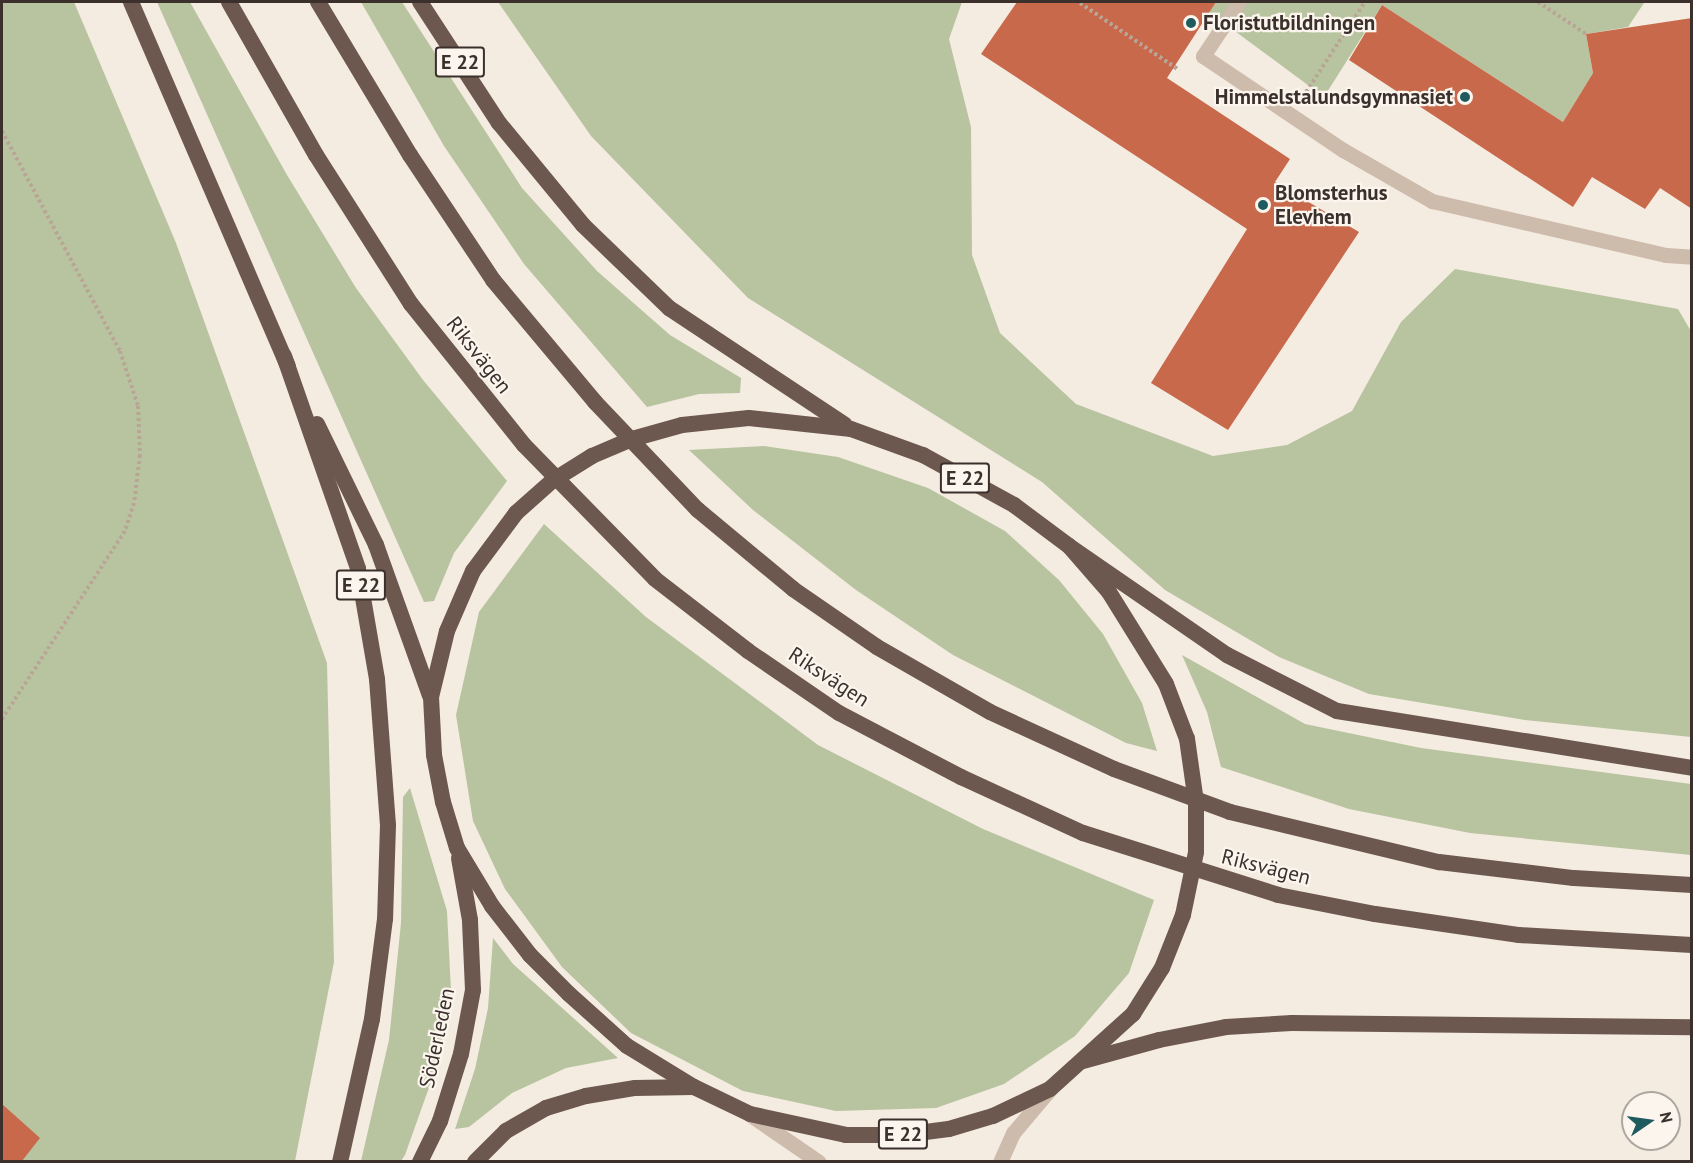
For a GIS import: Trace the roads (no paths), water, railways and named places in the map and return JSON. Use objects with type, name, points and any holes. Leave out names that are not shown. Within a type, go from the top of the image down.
[{"type":"highway","name":"E 22","points":[[131,2],[284,356],[358,569],[377,679],[388,825],[385,919],[372,1019],[340,1161]]},
{"type":"highway","name":"Riksvägen","points":[[229,2],[316,155],[411,304],[517,437],[655,579],[748,651],[838,713],[961,777],[1083,833],[1278,895],[1375,915],[1519,935],[1692,945]]},
{"type":"highway","name":"Riksvägen","points":[[318,2],[410,154],[493,280],[595,402],[698,510],[793,589],[877,648],[990,712],[1114,770],[1230,813],[1439,862],[1574,878],[1692,885]]},
{"type":"highway","name":"E 22","points":[[420,2],[537,173],[611,254],[669,308],[851,429],[922,455],[1014,504],[1069,546],[1109,592],[1142,639],[1166,684],[1186,739],[1196,802],[1196,852],[1183,915],[1162,968],[1133,1014],[1050,1089],[993,1116],[949,1129],[902,1135],[846,1135],[750,1114],[694,1087],[635,1088],[586,1096],[546,1108],[506,1131],[475,1161]]},
{"type":"highway","points":[[284,356],[376,545],[431,697]]},
{"type":"highway","points":[[694,1087],[627,1046],[530,955],[492,906],[457,848],[442,802],[434,755],[431,697],[447,631],[473,571],[516,513],[552,481],[592,456],[632,439],[682,425],[749,418],[851,429]]},
{"type":"highway","points":[[1069,546],[1227,655],[1338,711],[1692,768]]},
{"type":"highway","name":"Söderleden","points":[[420,1161],[440,1121],[461,1054],[473,990],[470,920],[457,848]]},
{"type":"highway","points":[[1079,1062],[1170,1038],[1226,1027],[1270,1024],[1692,1027]]},
{"type":"street","points":[[1239,2],[1203,56],[1290,116],[1432,201],[1666,255],[1692,257]]},
{"type":"street","points":[[1000,1161],[1013,1133],[1050,1089]]},
{"type":"street","points":[[750,1114],[819,1161]]},
{"type":"place","name":"Floristutbildningen","points":[[1191,23]]},
{"type":"place","name":"Himmelstalundsgymnasiet","points":[[1465,97]]},
{"type":"place","name":"Blomsterhus Elevhem","points":[[1263,205]]}]
